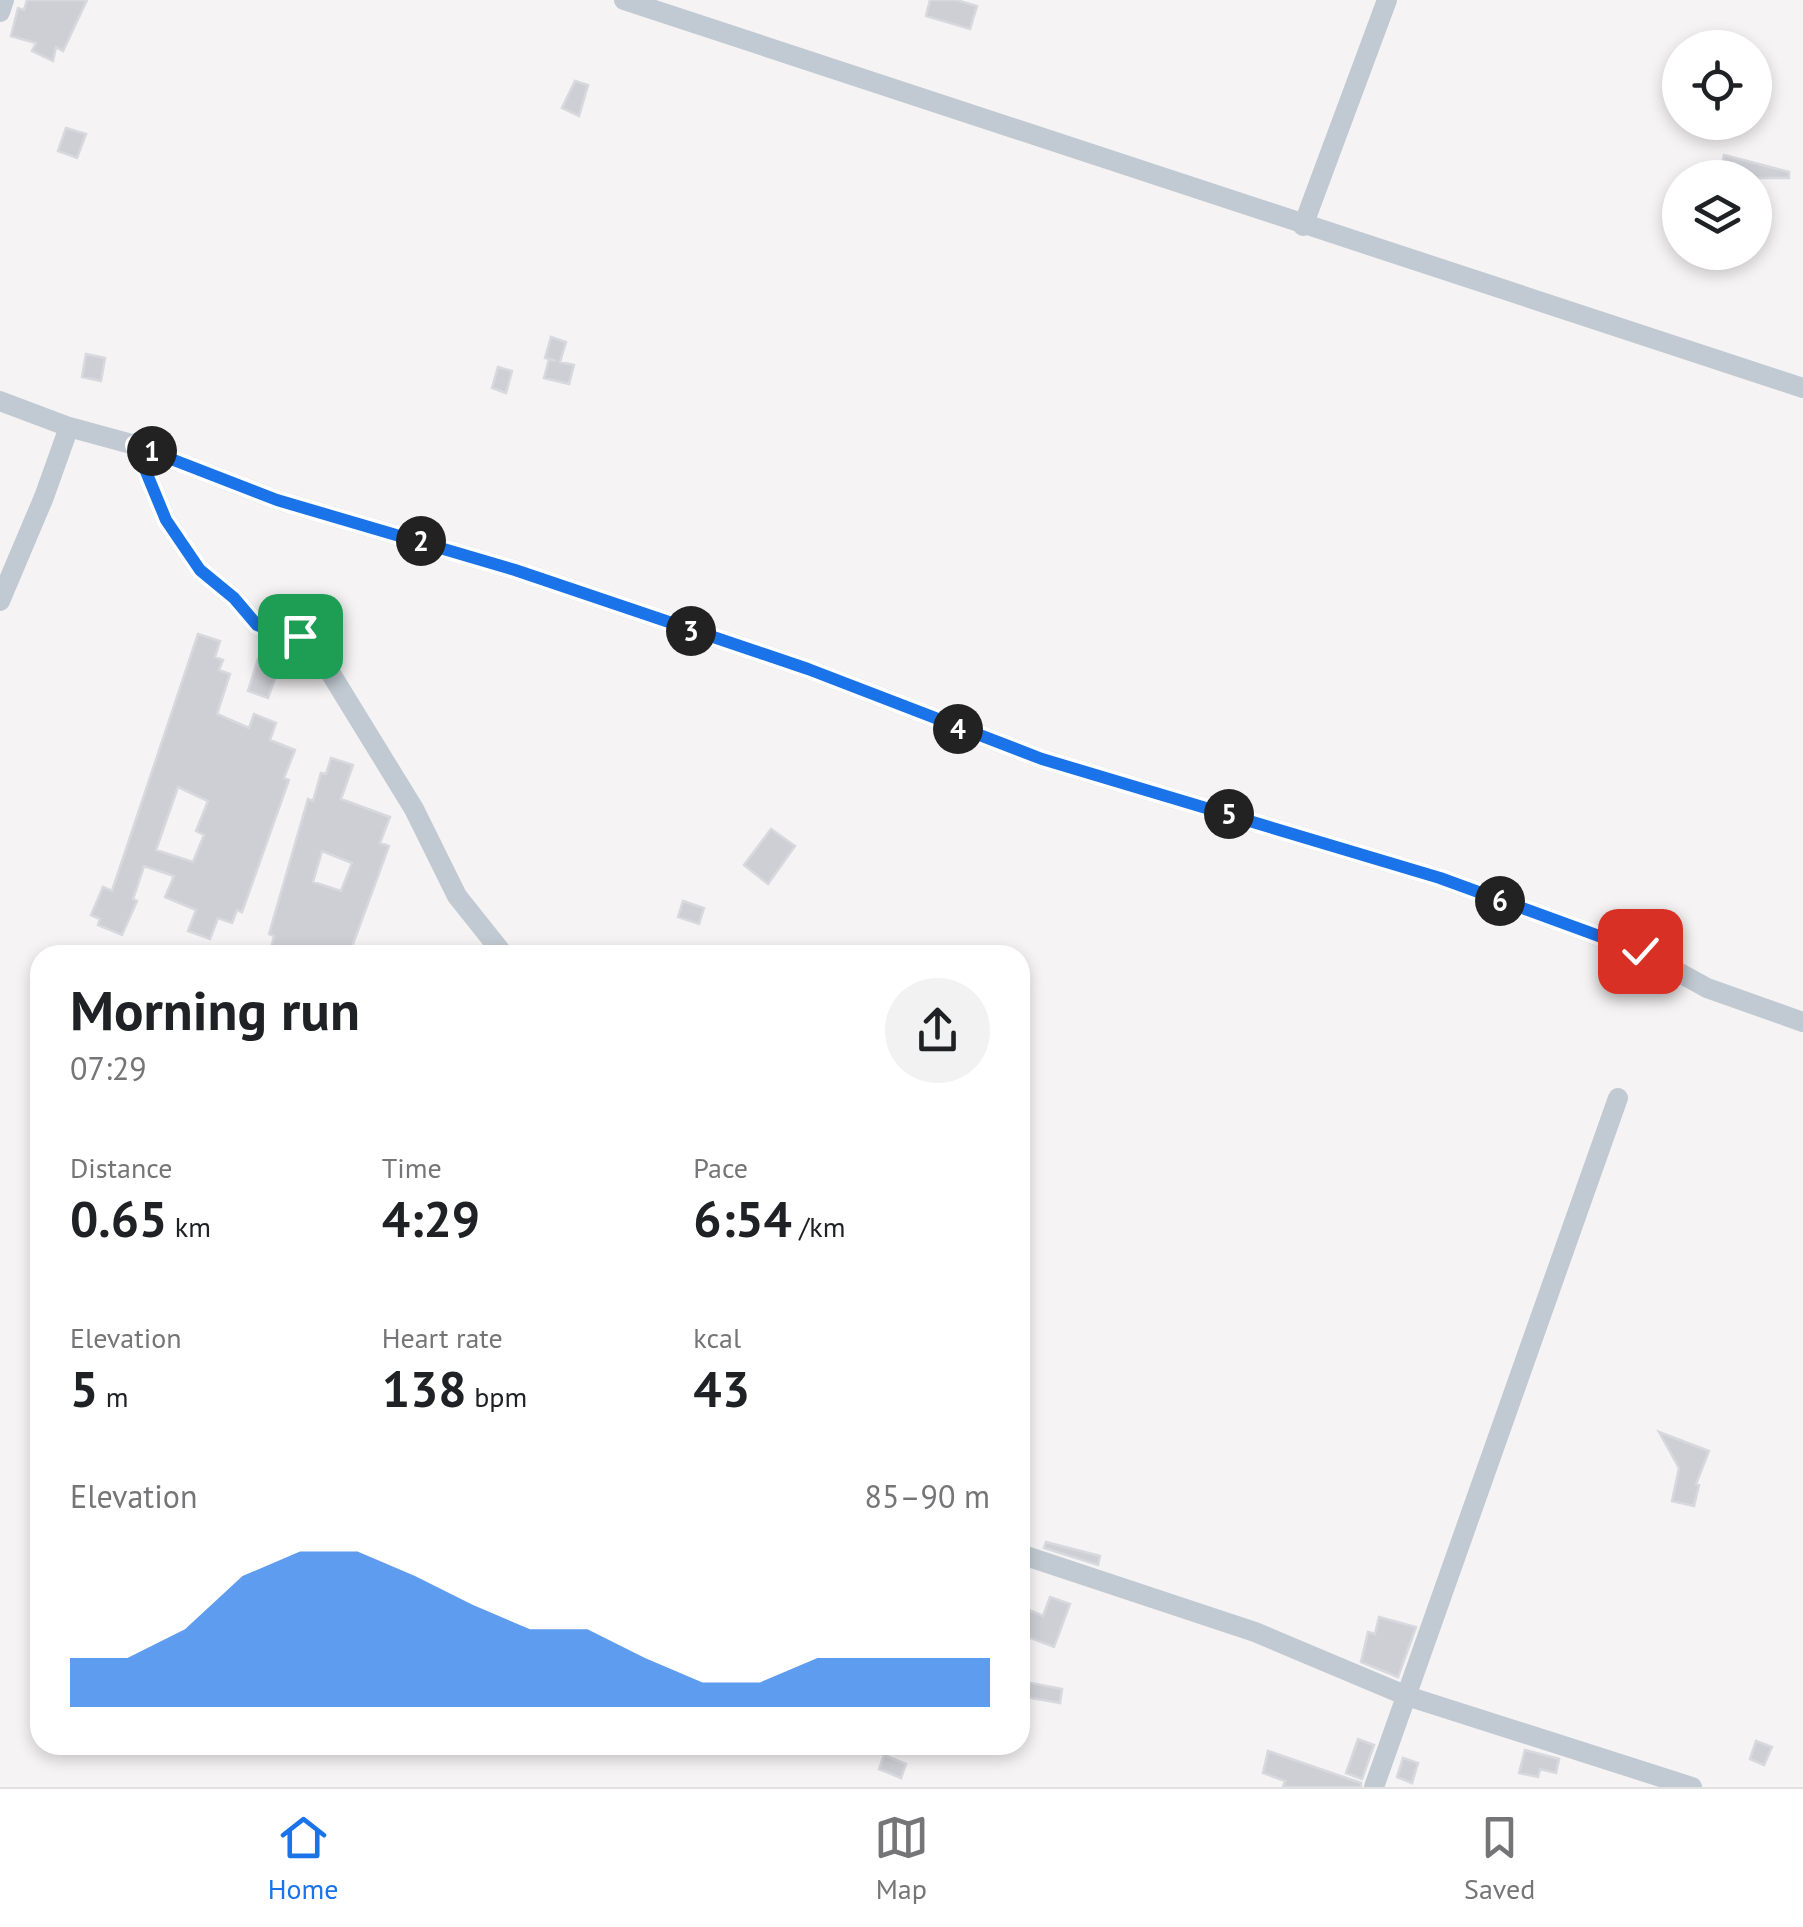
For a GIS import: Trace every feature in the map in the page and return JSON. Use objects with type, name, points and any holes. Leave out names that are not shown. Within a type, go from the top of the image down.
[{"type":"street","points":[[0,12],[4,0]]},
{"type":"street","points":[[624,0],[1803,388]]},
{"type":"street","points":[[1303,226],[1387,0]]},
{"type":"street","points":[[0,401],[69,428],[135,445],[277,500],[515,570],[808,669],[1042,759],[1440,878],[1640,951],[1707,988],[1803,1022]]},
{"type":"street","points":[[0,601],[69,428]]},
{"type":"street","points":[[135,445],[166,520],[200,570],[234,598],[257,625],[276,633],[296,634],[328,669],[414,809],[457,896],[496,945]]},
{"type":"street","points":[[1374,1787],[1618,1098]]},
{"type":"street","points":[[1030,1557],[1254,1632],[1407,1696],[1692,1787]]},
{"type":"building","points":[[27,0],[87,0],[63,51],[56,47],[53,61],[32,51],[36,43],[11,36],[18,8],[24,10]]},
{"type":"building","points":[[930,0],[956,0],[977,6],[970,29],[926,16]]},
{"type":"building","points":[[575,81],[588,85],[579,116],[562,108]]},
{"type":"building","points":[[66,128],[86,134],[77,158],[58,151]]},
{"type":"building","points":[[1772,168],[1789,172],[1789,178],[1772,178]]},
{"type":"building","points":[[551,337],[566,342],[560,362],[574,365],[569,384],[544,378],[549,359],[545,358]]},
{"type":"building","points":[[86,354],[105,358],[101,381],[82,377]]},
{"type":"building","points":[[498,367],[512,371],[506,393],[492,388]]},
{"type":"building","points":[[198,634],[220,641],[215,657],[223,660],[219,670],[230,674],[217,714],[249,728],[254,714],[276,723],[270,740],[295,750],[284,778],[289,780],[242,912],[237,910],[232,923],[218,918],[210,939],[188,931],[196,910],[165,897],[174,876],[144,866],[133,899],[137,901],[122,935],[98,925],[100,919],[91,915],[103,887],[112,891]],"holes":[[[178,787],[208,801],[196,831],[204,835],[193,862],[156,850]]]},
{"type":"building","points":[[258,659],[279,667],[268,698],[248,691]]},
{"type":"building","points":[[331,758],[353,765],[341,799],[390,817],[380,843],[389,846],[353,945],[272,945],[274,936],[269,934],[308,799],[313,801],[321,773],[326,774]],"holes":[[[322,851],[352,863],[341,891],[313,882]]]},
{"type":"building","points":[[771,829],[795,846],[768,884],[744,865]]},
{"type":"building","points":[[683,901],[704,908],[699,924],[678,917]]},
{"type":"building","points":[[1659,1432],[1709,1451],[1696,1484],[1699,1485],[1694,1506],[1672,1501],[1679,1468]]},
{"type":"building","points":[[1046,1542],[1100,1556],[1098,1565],[1044,1548]]},
{"type":"building","points":[[1050,1597],[1070,1604],[1054,1647],[1030,1638],[1030,1610],[1043,1616]]},
{"type":"building","points":[[1379,1617],[1416,1627],[1398,1677],[1361,1662],[1368,1632],[1375,1634]]},
{"type":"building","points":[[1030,1683],[1062,1689],[1060,1703],[1030,1698]]},
{"type":"building","points":[[1358,1739],[1374,1745],[1362,1779],[1346,1773]]},
{"type":"building","points":[[1756,1741],[1772,1747],[1764,1765],[1750,1759]]},
{"type":"building","points":[[1525,1750],[1559,1759],[1556,1773],[1540,1769],[1538,1777],[1519,1773]]},
{"type":"building","points":[[1268,1751],[1361,1783],[1361,1787],[1283,1787],[1285,1781],[1263,1773]]},
{"type":"building","points":[[884,1755],[906,1764],[901,1778],[879,1769]]},
{"type":"building","points":[[1403,1758],[1418,1763],[1412,1783],[1397,1777]]},
{"type":"route","points":[[300,636],[276,633],[257,625],[234,598],[200,570],[166,520],[135,445],[277,500],[515,570],[808,669],[1042,759],[1440,878],[1640,951]]}]
